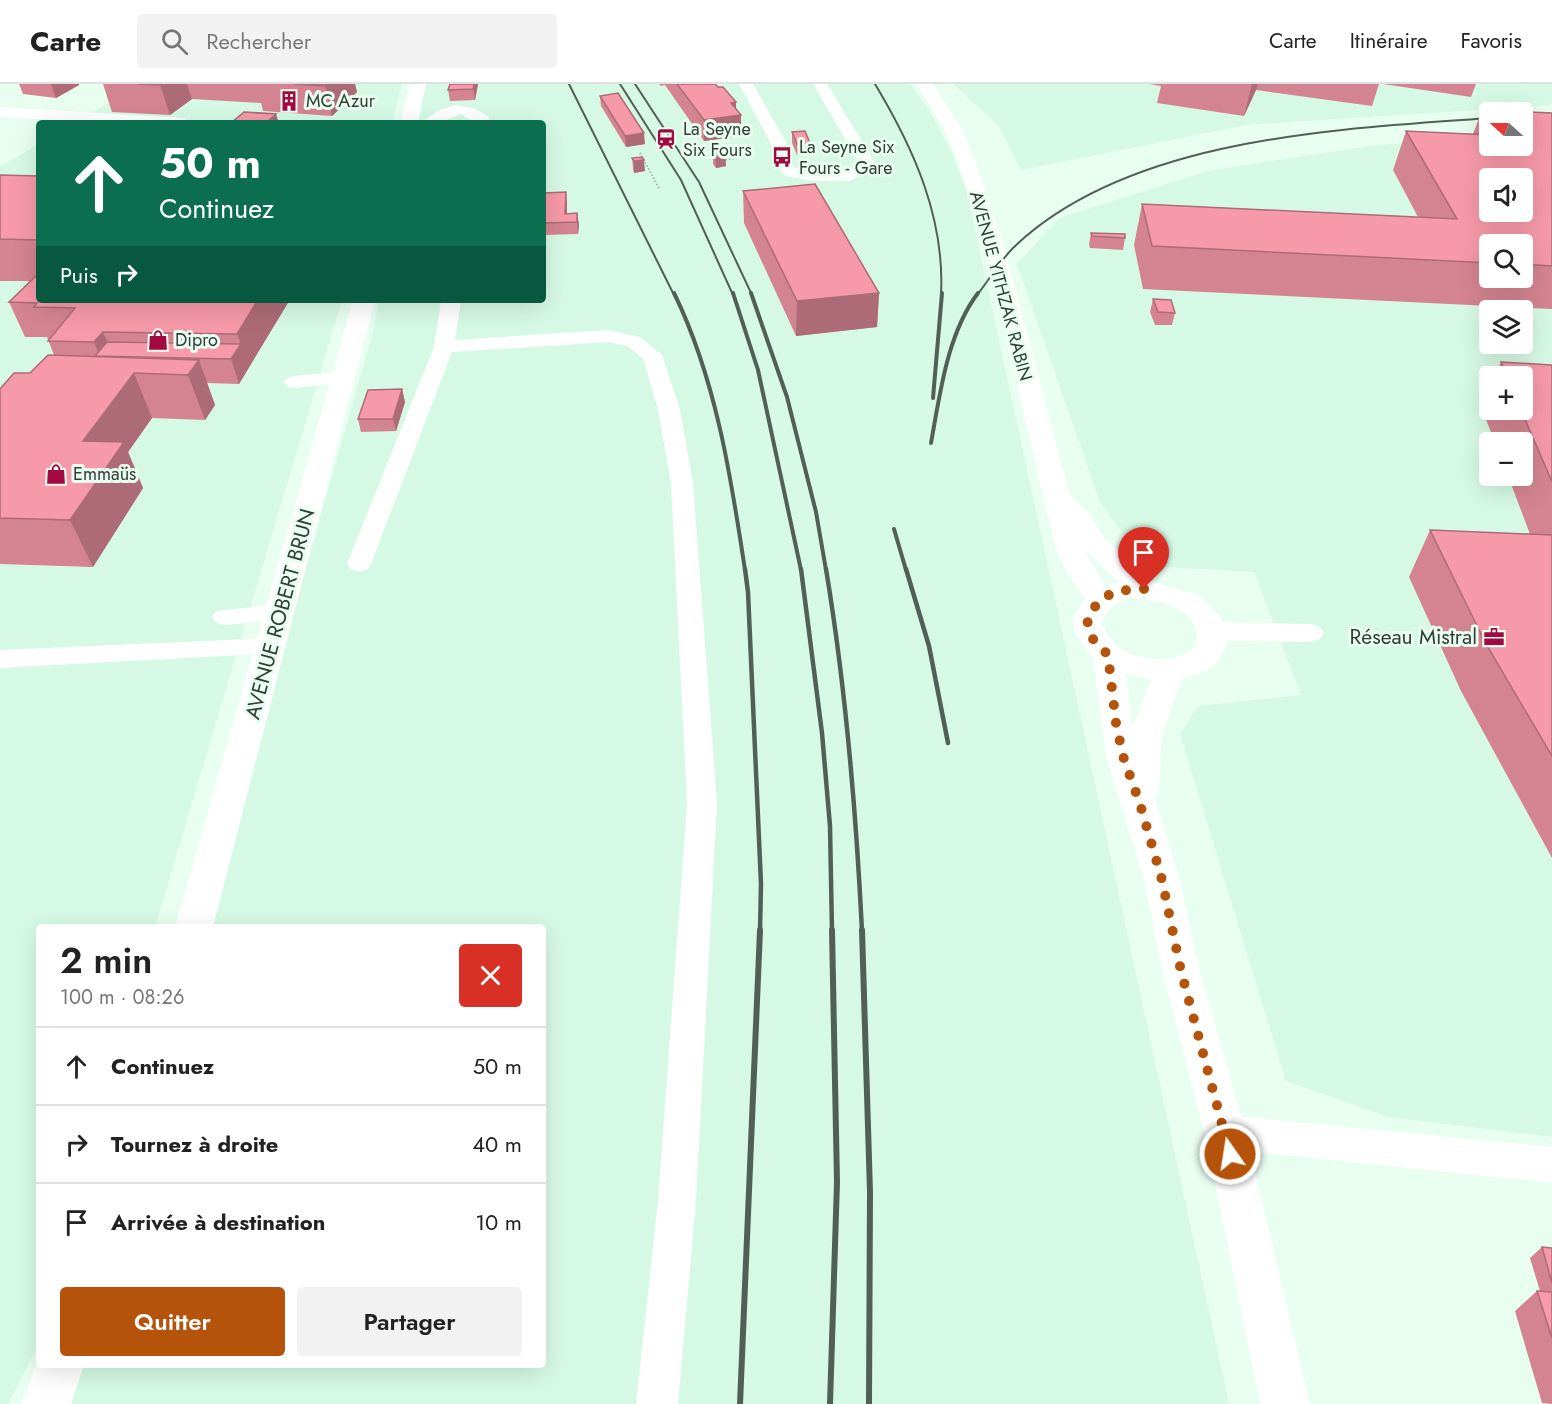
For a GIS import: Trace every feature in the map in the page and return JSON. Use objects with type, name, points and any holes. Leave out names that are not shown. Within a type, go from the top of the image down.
[{"type":"main road","points":[[410,120],[418,84]]},
{"type":"main road","name":"AVENUE YITHZAK RABIN","points":[[925,84],[953,129],[967,162],[993,243],[1070,550],[1081,573],[1101,600]]},
{"type":"main road","name":"AVENUE ROBERT BRUN","points":[[195,924],[363,303]]},
{"type":"main road","points":[[1058,496],[1080,520],[1095,544],[1144,589]]},
{"type":"main road","points":[[1144,589],[1160,592],[1190,604],[1201,613],[1212,631],[1212,645],[1207,654],[1185,668],[1168,671],[1151,670],[1108,655],[1092,638],[1087,620],[1095,603],[1112,593],[1144,589]]},
{"type":"main road","points":[[1108,655],[1116,723],[1123,756],[1140,804],[1162,880],[1184,981],[1225,1132],[1285,1404]]},
{"type":"main road","points":[[1140,804],[1144,747],[1148,729],[1163,697],[1168,671]]},
{"type":"main road","points":[[46,1404],[59,1368]]},
{"type":"lane","points":[[746,84],[778,142],[786,168],[792,173],[812,176],[860,173],[866,167],[866,161],[820,84]]},
{"type":"lane","points":[[433,120],[451,110],[460,108],[483,120]]},
{"type":"lane","points":[[0,112],[133,120]]},
{"type":"lane","points":[[359,564],[444,347],[451,303]]},
{"type":"lane","points":[[444,347],[608,336],[633,341],[652,355],[669,410],[682,483],[702,803],[677,1201],[657,1404]]},
{"type":"lane","points":[[294,381],[344,378]]},
{"type":"lane","points":[[225,617],[281,612]]},
{"type":"lane","points":[[1212,631],[1311,633]]},
{"type":"lane","points":[[0,659],[271,647]]},
{"type":"lane","points":[[1225,1132],[1552,1165]]},
{"type":"path","points":[[711,150],[714,154],[742,151],[747,157],[721,160]]},
{"type":"path","points":[[640,153],[659,188]]},
{"type":"shaded area","points":[[141,84],[402,84],[393,120],[79,120]]},
{"type":"shaded area","points":[[426,84],[910,84],[929,110],[951,151],[967,192],[1229,1404],[68,1404],[78,1368],[546,1368],[546,924],[205,924],[374,328],[378,303],[546,303],[546,120],[418,120]]},
{"type":"shaded area","points":[[953,84],[1552,84],[1552,105],[1533,106],[1533,102],[1479,102],[1479,110],[1247,125],[1021,170],[998,125]]},
{"type":"shaded area","points":[[1552,128],[1552,1137],[1388,1117],[1286,1081],[1180,734],[1198,706],[1301,695],[1254,572],[1165,567],[1133,547],[1100,502],[1017,264],[1059,218],[1207,171],[1369,146],[1479,136],[1479,156],[1533,156],[1533,139]]},
{"type":"shaded area","points":[[36,146],[36,303],[341,303],[156,924],[36,924],[36,1349],[8,1404],[0,1404],[0,167]]},
{"type":"building","points":[[294,84],[327,84],[325,86]]},
{"type":"building","points":[[450,84],[474,84],[473,89],[448,90]]},
{"type":"building","points":[[677,84],[715,84],[723,87],[736,102],[731,103],[741,115],[704,120]]},
{"type":"building","points":[[618,93],[644,133],[625,136],[600,96]]},
{"type":"building","points":[[244,112],[276,114],[269,120],[235,120]]},
{"type":"building","points":[[1533,112],[1552,113],[1552,266],[1533,265],[1533,234],[1479,234],[1479,262],[1152,246],[1142,204],[1457,219],[1406,131],[1479,134],[1479,156],[1533,156]]},
{"type":"building","points":[[805,131],[810,143],[797,144],[792,132]]},
{"type":"building","points":[[723,152],[725,155],[715,156],[713,153]]},
{"type":"building","points":[[642,157],[644,160],[634,161],[632,158]]},
{"type":"building","points":[[0,175],[36,176],[36,240],[0,239]]},
{"type":"building","points":[[815,184],[879,293],[797,301],[743,191]]},
{"type":"building","points":[[566,192],[565,214],[577,213],[577,222],[546,223],[546,193]]},
{"type":"building","points":[[1091,233],[1125,234],[1125,238],[1092,236]]},
{"type":"building","points":[[36,276],[36,303],[9,302]]},
{"type":"building","points":[[1153,299],[1171,300],[1175,313],[1158,312]]},
{"type":"building","points":[[37,303],[256,303],[237,334],[103,332],[94,342],[48,341],[75,308],[34,307]]},
{"type":"building","points":[[107,342],[241,344],[231,359],[95,356]]},
{"type":"building","points":[[48,355],[199,360],[188,375],[134,373],[83,441],[124,442],[70,520],[0,518],[0,389],[14,373],[30,373]]},
{"type":"building","points":[[1501,362],[1552,365],[1552,482],[1533,438],[1533,432],[1530,432],[1525,420],[1533,420],[1533,366],[1503,366]]},
{"type":"building","points":[[402,389],[393,419],[358,419],[368,390]]},
{"type":"building","points":[[1430,530],[1552,535],[1552,756],[1486,644]]},
{"type":"building","points":[[1542,1247],[1552,1248],[1552,1283]]},
{"type":"building","points":[[1537,1291],[1552,1292],[1552,1338]]},
{"type":"railway","points":[[569,84],[674,295]]},
{"type":"railway","points":[[620,84],[681,180],[733,295]]},
{"type":"railway","points":[[635,84],[699,182],[752,295]]},
{"type":"railway","points":[[875,84],[902,134],[924,185],[938,239],[941,295]]},
{"type":"railway","points":[[977,295],[1013,248],[1060,211],[1115,182],[1175,161],[1238,146],[1368,127],[1479,119]]},
{"type":"railway","points":[[674,293],[701,359],[720,429],[745,570]]},
{"type":"railway","points":[[733,293],[758,370],[801,570]]},
{"type":"railway","points":[[751,293],[787,397],[816,512],[826,570]]},
{"type":"railway","points":[[933,398],[942,293]]},
{"type":"railway","points":[[931,443],[946,365],[959,327],[978,293]]},
{"type":"railway","points":[[894,529],[906,570]]},
{"type":"railway","points":[[745,569],[748,592],[761,884],[760,931]]},
{"type":"railway","points":[[801,569],[822,733],[830,826],[832,931]]},
{"type":"railway","points":[[826,569],[849,750],[862,931]]},
{"type":"railway","points":[[906,569],[929,646],[948,743]]},
{"type":"railway","points":[[740,1404],[760,930]]},
{"type":"railway","points":[[830,1404],[837,1182],[832,930]]},
{"type":"railway","points":[[862,930],[870,1192],[869,1404]]},
{"type":"place","name":"MC Azur","points":[[289,101]]},
{"type":"place","name":"La Seyne Six Fours","points":[[666,139]]},
{"type":"place","name":"La Seyne Six Fours - Gare","points":[[782,157]]},
{"type":"place","name":"Dipro","points":[[158,340]]},
{"type":"place","name":"Emmaüs","points":[[56,474]]},
{"type":"place","name":"Réseau Mistral","points":[[1494,637]]},
{"type":"route","points":[[1144,589],[1112,593],[1095,603],[1087,620],[1092,638],[1108,655],[1116,723],[1123,756],[1140,804],[1162,880],[1181,971],[1230,1154]]}]
